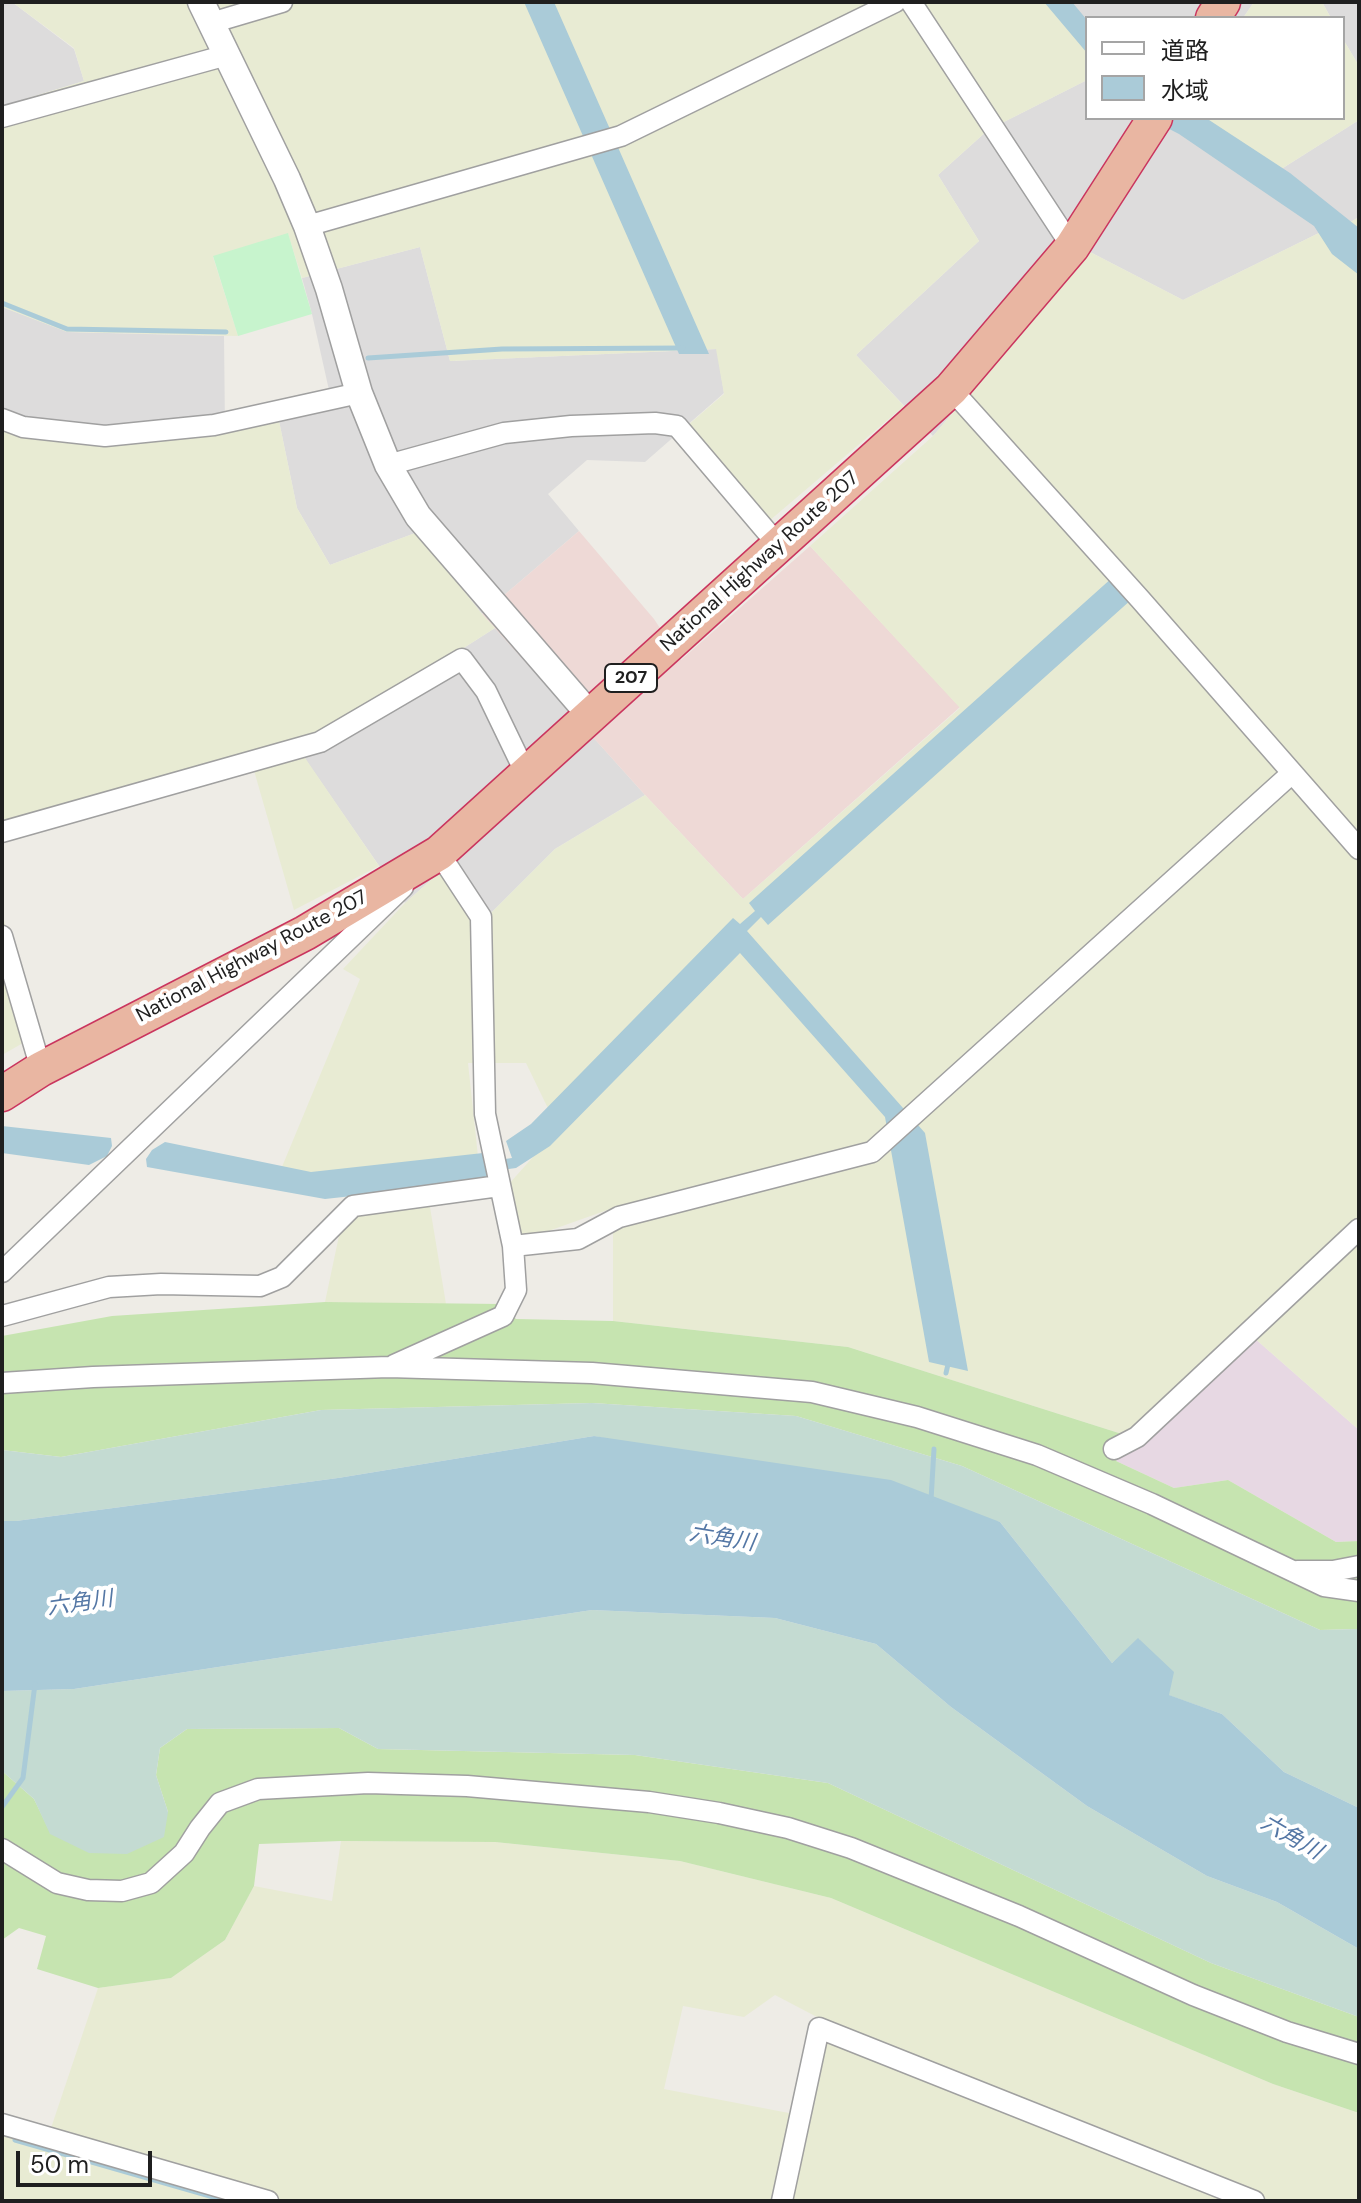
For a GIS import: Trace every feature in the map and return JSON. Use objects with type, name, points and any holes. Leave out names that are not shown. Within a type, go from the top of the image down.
[{"type":"highway","name":"National Highway Route 207","points":[[2,1094],[41,1069],[305,933],[439,853],[951,389],[1072,247],[1152,123]]},
{"type":"street","points":[[282,2],[206,12],[307,226],[359,393],[388,465],[418,516],[590,715]]},
{"type":"street","points":[[307,226],[600,142],[649,122],[895,2]]},
{"type":"street","points":[[911,2],[1072,247]]},
{"type":"street","points":[[2,117],[227,55]]},
{"type":"street","points":[[951,389],[1359,849]]},
{"type":"street","points":[[2,419],[23,427],[105,436],[214,425],[359,393]]},
{"type":"street","points":[[388,465],[504,433],[571,426],[655,423],[677,426],[779,546]]},
{"type":"street","points":[[2,832],[320,742],[462,659],[486,691],[526,774]]},
{"type":"street","points":[[513,1246],[578,1239],[619,1217],[872,1152],[1291,774]]},
{"type":"street","points":[[2,1272],[439,853],[481,917],[485,1114],[513,1246],[516,1290],[503,1316],[389,1367]]},
{"type":"street","points":[[2,936],[41,1069]]},
{"type":"street","points":[[2,1316],[109,1287],[161,1284],[260,1286],[282,1277],[353,1206],[497,1173]]},
{"type":"street","points":[[1114,1449],[1137,1437],[1359,1229]]},
{"type":"street","points":[[2,1383],[389,1367],[592,1373],[812,1392],[917,1417],[1037,1455],[1152,1504],[1324,1586],[1359,1591]]},
{"type":"street","points":[[1289,1571],[1333,1571],[1359,1566]]},
{"type":"street","points":[[2,1849],[57,1883],[88,1890],[122,1891],[151,1883],[184,1853],[220,1803],[258,1789],[368,1783],[467,1786],[691,1808],[788,1828],[851,1848],[1019,1916],[1193,1995],[1287,2032],[1359,2054]]},
{"type":"street","points":[[782,2201],[819,2028],[1254,2201]]},
{"type":"street","points":[[2,2125],[268,2201]]},
{"type":"shaded area","points":[[2,2],[12,2],[74,49],[84,81],[2,106]]},
{"type":"shaded area","points":[[1052,2],[1254,2],[1244,16],[1085,16],[1085,44]]},
{"type":"shaded area","points":[[1322,2],[1359,2],[1359,66],[1345,42],[1345,16],[1330,16]]},
{"type":"shaded area","points":[[1085,81],[1085,120],[1183,120],[1325,230],[1183,300],[1090,252],[933,436],[856,355],[979,241],[938,175],[988,130]]},
{"type":"shaded area","points":[[1359,120],[1359,217],[1349,223],[1275,173]]},
{"type":"shaded area","points":[[420,247],[450,361],[717,349],[724,393],[645,462],[587,460],[548,494],[579,531],[482,614],[418,532],[330,565],[297,508],[279,421],[333,408],[302,278]]},
{"type":"shaded area","points":[[2,307],[68,332],[224,336],[225,430],[2,426]]},
{"type":"shaded area","points":[[579,531],[654,619],[681,660],[810,546],[960,707],[743,899],[482,614]]},
{"type":"shaded area","points":[[495,628],[645,795],[555,849],[476,928],[440,872],[405,903],[300,752]]},
{"type":"shaded area","points":[[1244,1329],[1359,1430],[1359,1541],[1336,1542],[1228,1480],[1174,1488],[1116,1461],[1125,1435]]},
{"type":"green space","points":[[12,2],[1052,2],[1085,44],[1085,81],[988,130],[938,175],[979,241],[856,355],[904,406],[755,533],[673,438],[724,394],[716,349],[450,361],[420,247],[302,278],[288,234],[213,257],[238,336],[67,332],[2,307],[2,106],[84,81],[74,48]]},
{"type":"green space","points":[[1254,2],[1322,2],[1330,16],[1244,16]]},
{"type":"green space","points":[[1345,42],[1359,66],[1359,120],[1275,173],[1183,120],[1345,120]]},
{"type":"green space","points":[[1359,217],[1359,1430],[1244,1329],[1125,1435],[848,1347],[613,1321],[613,1208],[523,1240],[508,1185],[558,1129],[526,1063],[468,1063],[479,1166],[426,1183],[446,1304],[325,1302],[351,1179],[279,1174],[360,979],[343,969],[405,903],[440,872],[476,928],[555,849],[645,795],[743,899],[960,708],[810,546],[933,436],[1090,252],[1183,300],[1325,230]]},
{"type":"green space","points":[[288,233],[312,314],[238,336],[213,256]]},
{"type":"green space","points":[[279,421],[297,508],[330,565],[418,532],[495,628],[301,752],[379,866],[294,910],[253,767],[2,838],[2,426],[23,434]]},
{"type":"green space","points":[[2,913],[37,1035],[2,1055]]},
{"type":"green space","points":[[325,1302],[501,1304],[516,1319],[613,1321],[848,1347],[1125,1435],[1116,1461],[1174,1488],[1228,1480],[1336,1542],[1359,1541],[1359,1629],[1320,1630],[962,1466],[796,1416],[592,1403],[321,1410],[61,1457],[2,1450],[2,1336],[112,1316]]},
{"type":"green space","points":[[592,1403],[796,1416],[962,1466],[1320,1630],[1359,1629],[1359,1808],[1284,1772],[1222,1714],[1168,1695],[1139,1639],[1112,1663],[1000,1522],[594,1436],[338,1478],[2,1521],[2,1450],[61,1457],[321,1410]]},
{"type":"green space","points":[[592,1610],[775,1618],[876,1644],[951,1707],[1087,1806],[1207,1876],[1277,1902],[1359,1949],[1359,2017],[1211,1963],[828,1783],[635,1755],[378,1749],[339,1728],[187,1729],[160,1748],[156,1775],[168,1812],[164,1837],[127,1854],[89,1853],[50,1834],[34,1799],[2,1771],[2,1691],[74,1689]]},
{"type":"green space","points":[[339,1728],[378,1749],[635,1755],[828,1783],[1211,1963],[1359,2017],[1359,2113],[1273,2084],[831,1898],[680,1861],[495,1842],[259,1844],[254,1886],[225,1940],[171,1978],[98,1988],[37,1969],[46,1936],[19,1928],[2,1940],[2,1771],[34,1799],[51,1834],[168,1812],[156,1775],[160,1748],[187,1729]]},
{"type":"green space","points":[[341,1841],[495,1842],[680,1861],[831,1898],[1273,2084],[1359,2113],[1359,2201],[2,2201],[2,2139],[5,2131],[46,2143],[98,1988],[171,1978],[225,1940],[254,1886],[332,1901]],"holes":[[[775,1995],[817,2017],[794,2114],[664,2089],[683,2006],[744,2017]]]},
{"type":"water","points":[[524,2],[554,2],[709,354],[679,354]]},
{"type":"water","points":[[1044,2],[1072,2],[1085,18],[1085,51]]},
{"type":"water","points":[[1152,120],[1209,120],[1290,173],[1359,228],[1359,275],[1332,254],[1314,226],[1179,134]]},
{"type":"water","points":[[1113,577],[1132,599],[768,925],[761,917],[747,931],[925,1133],[968,1371],[929,1362],[885,1117],[740,953],[550,1146],[516,1168],[487,1172],[489,1181],[325,1199],[147,1167],[146,1159],[152,1150],[165,1142],[311,1172],[483,1153],[485,1162],[512,1158],[506,1141],[531,1124],[733,918],[740,924],[755,911],[749,903]]},
{"type":"water","points":[[2,1126],[111,1138],[112,1146],[107,1156],[89,1165],[2,1153]]},
{"type":"water","name":"六角川","points":[[594,1436],[891,1480],[1000,1522],[1112,1663],[1138,1638],[1174,1672],[1169,1695],[1222,1714],[1284,1772],[1359,1808],[1359,1949],[1277,1902],[1207,1876],[1087,1806],[951,1707],[876,1644],[775,1618],[592,1610],[74,1689],[2,1691],[2,1521],[338,1478]]},
{"type":"waterway","points":[[2,303],[67,329],[226,332]]},
{"type":"waterway","points":[[368,358],[502,349],[683,348]]},
{"type":"waterway","points":[[946,1373],[949,1360]]},
{"type":"waterway","points":[[931,1500],[934,1449]]},
{"type":"waterway","points":[[2,1807],[23,1778],[35,1684]]},
{"type":"waterway","points":[[15,2140],[227,2201]]}]
